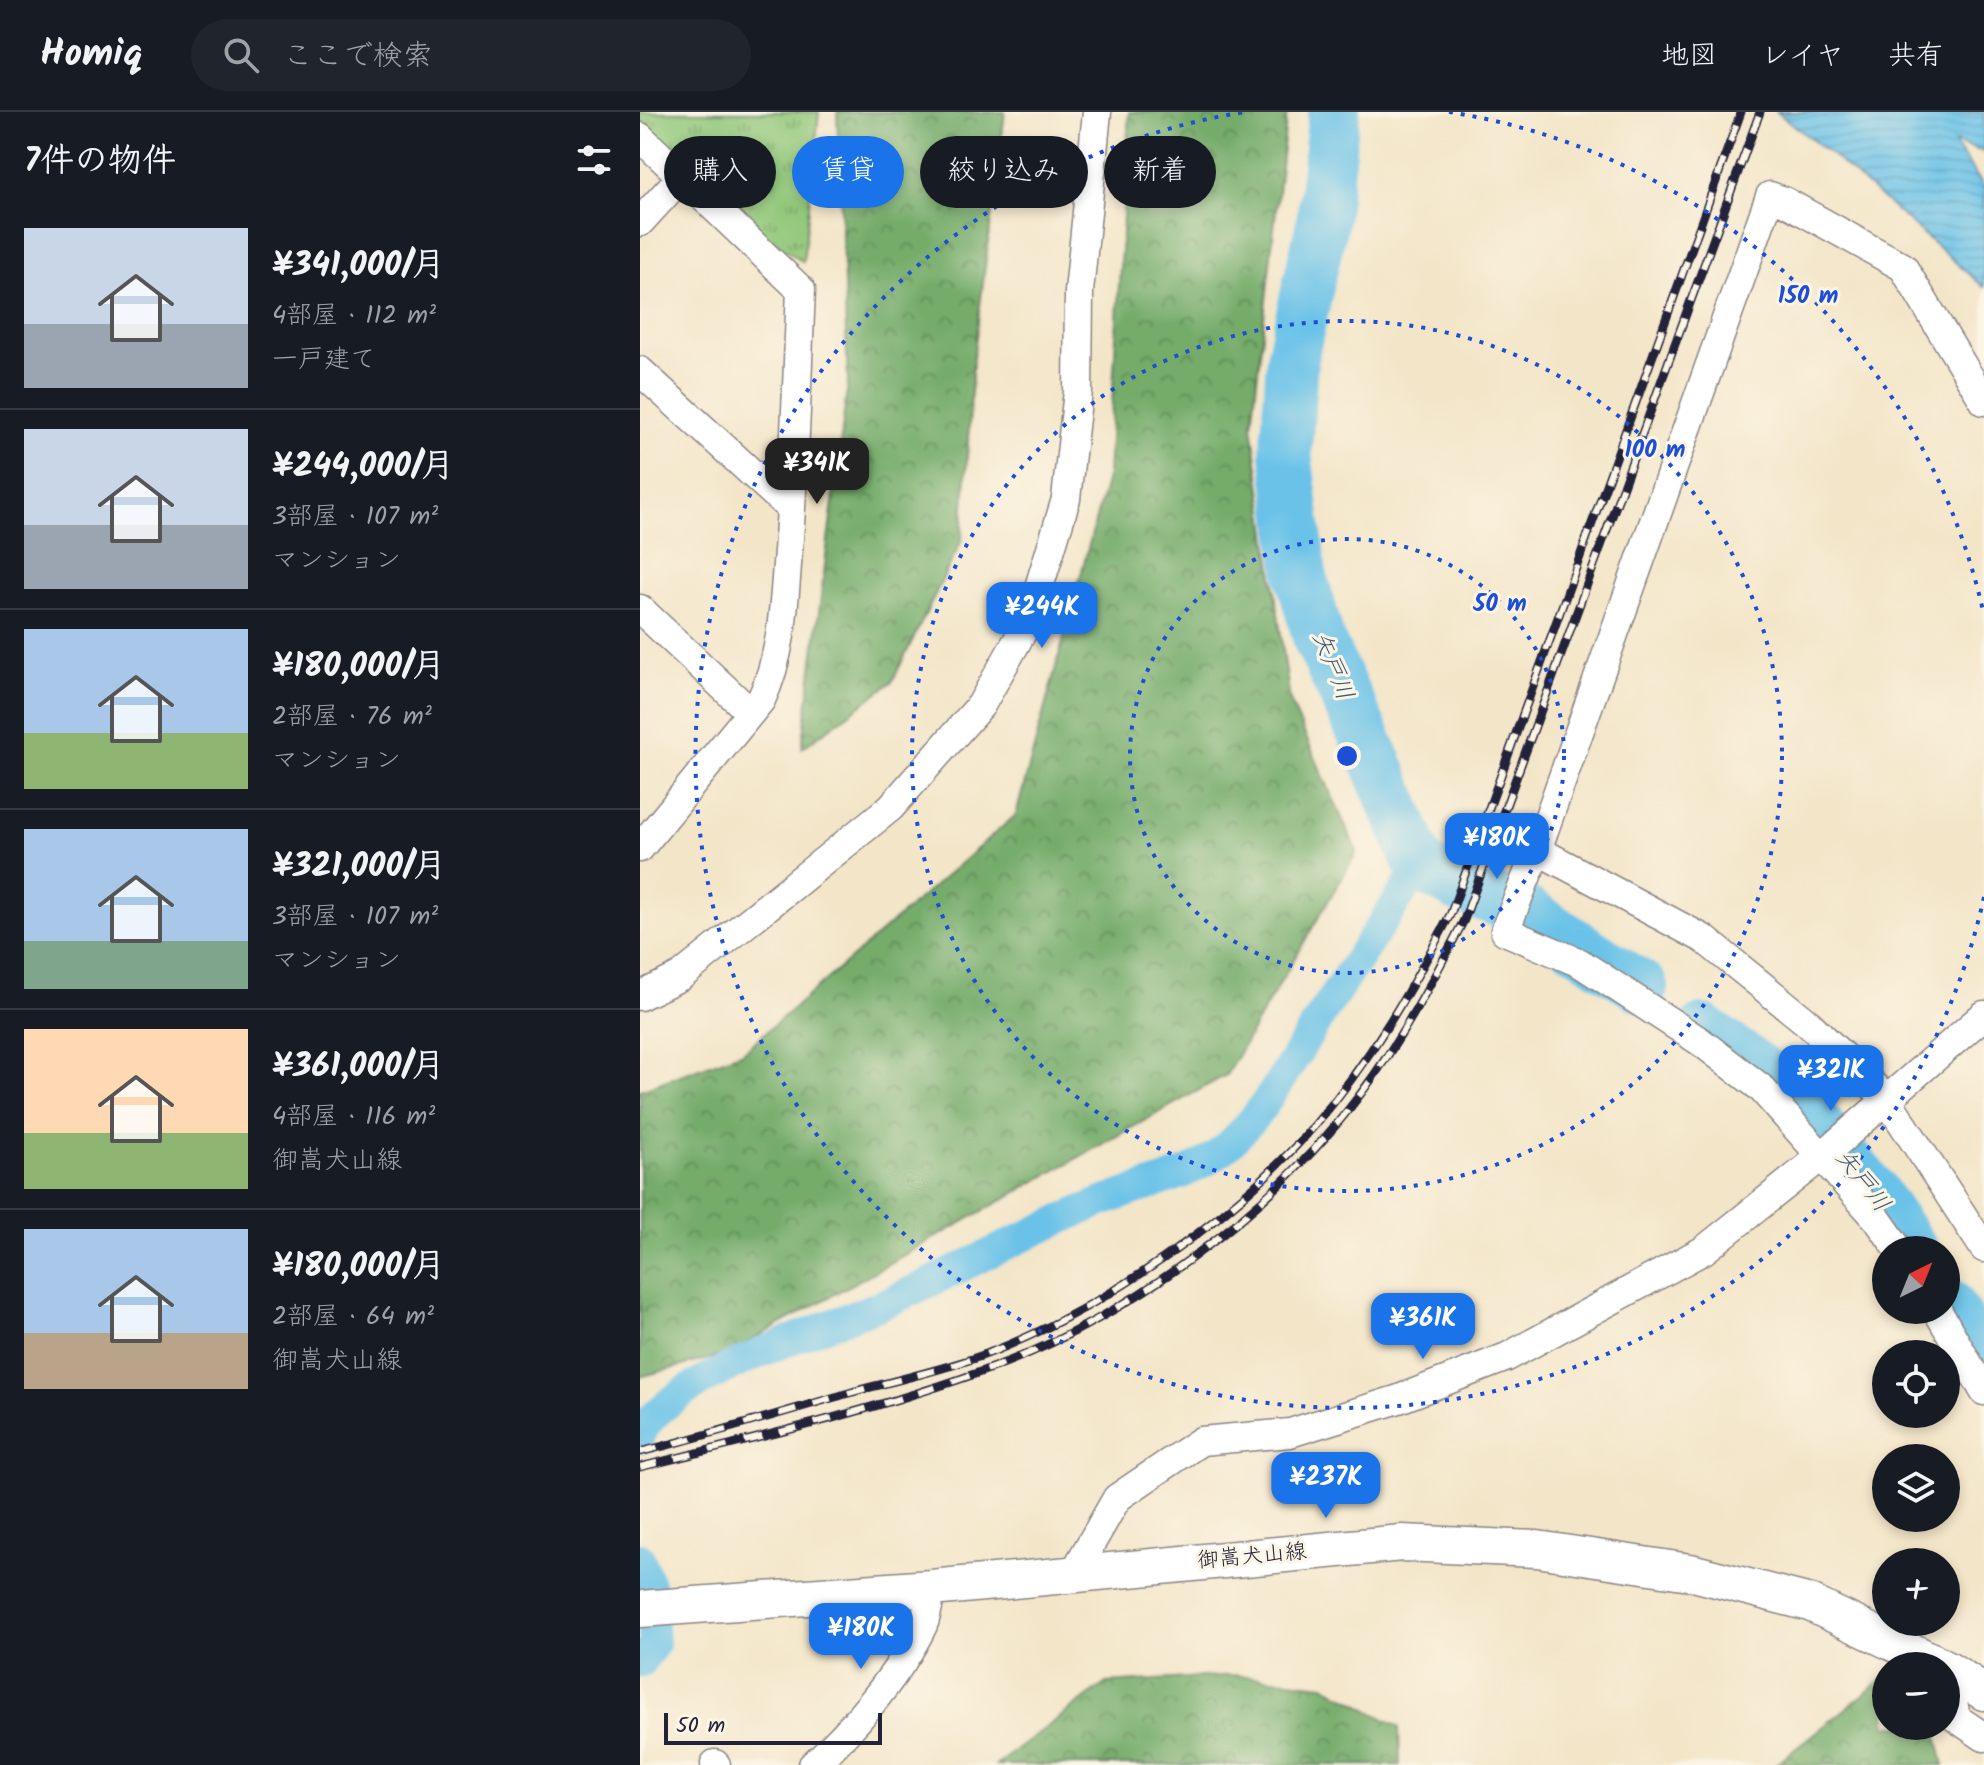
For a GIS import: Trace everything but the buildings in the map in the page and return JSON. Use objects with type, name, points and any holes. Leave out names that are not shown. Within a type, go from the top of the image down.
[{"type":"main road","name":"御嵩犬山線","points":[[640,1609],[931,1588],[1402,1543],[1537,1549],[1690,1572],[1810,1603],[1913,1652]]},
{"type":"main road","name":"御嵩犬山線","points":[[1960,1677],[1984,1692]]},
{"type":"street","points":[[640,996],[681,976],[891,807],[981,705],[1029,620],[1066,499],[1078,391],[1079,292],[1097,112]]},
{"type":"street","points":[[640,137],[664,159]]},
{"type":"street","points":[[640,222],[664,196]]},
{"type":"street","points":[[1889,1236],[1761,1088],[1701,1042],[1580,963],[1505,931],[1537,850],[1770,196],[1903,267],[1984,401]]},
{"type":"street","points":[[641,846],[761,700],[772,677],[781,637],[791,509],[801,290],[715,208]]},
{"type":"street","points":[[640,371],[791,509]]},
{"type":"street","points":[[640,609],[750,712]]},
{"type":"street","points":[[1537,850],[1704,939],[1809,1024],[1880,1103],[1984,1248]]},
{"type":"street","points":[[1074,1573],[1117,1498],[1201,1441],[1290,1433],[1399,1399],[1507,1357],[1704,1250],[1822,1156],[1984,1015]]},
{"type":"street","points":[[1945,1324],[1984,1391]]},
{"type":"street","points":[[813,1765],[833,1747],[882,1688],[925,1623],[931,1588]]},
{"type":"street","points":[[1960,1721],[1984,1737]]},
{"type":"green space","points":[[640,112],[819,112],[816,136],[792,136],[792,208],[809,208],[803,262],[727,208],[776,208],[776,136],[664,136],[664,159],[640,137]]},
{"type":"green space","points":[[837,112],[1005,112],[1002,136],[920,136],[920,208],[993,208],[973,360],[962,540],[892,682],[802,748],[848,382],[841,208],[904,208],[904,136],[838,136]]},
{"type":"green space","points":[[1129,112],[1287,112],[1252,425],[1290,701],[1357,852],[1226,1075],[727,1354],[640,1377],[640,1090],[743,1052],[1016,815],[1108,474],[1123,208],[1216,208],[1216,136],[1128,136]]},
{"type":"green space","points":[[1237,1675],[1324,1685],[1399,1727],[1400,1765],[996,1765],[1106,1683]]},
{"type":"green space","points":[[1872,1688],[1872,1740],[1938,1740],[1944,1765],[1775,1765]]},
{"type":"water","points":[[1777,112],[1984,112],[1984,152],[1954,142],[1984,187],[1984,287],[1833,156]]},
{"type":"waterway","name":"矢戸川","points":[[1334,112],[1322,223],[1292,359],[1286,453],[1301,575],[1319,640],[1377,763],[1420,866],[1458,886],[1524,911],[1642,987]]},
{"type":"waterway","points":[[640,1439],[651,1419],[675,1398],[746,1360],[883,1304],[1074,1214],[1181,1174],[1224,1149],[1250,1123],[1272,1094],[1420,866]]},
{"type":"waterway","name":"矢戸川","points":[[1703,1030],[1786,1088],[1873,1192],[1903,1236]]},
{"type":"waterway","name":"矢戸川","points":[[1960,1323],[1984,1359]]},
{"type":"waterway","points":[[640,1558],[650,1585],[654,1645],[640,1663]]},
{"type":"railway","points":[[640,1452],[955,1365],[1033,1334],[1121,1286],[1206,1227],[1245,1195],[1314,1126],[1354,1076],[1389,1023],[1451,913],[1741,112]]},
{"type":"railway","points":[[640,1467],[907,1396],[1045,1346],[1146,1290],[1241,1219],[1285,1180],[1359,1096],[1389,1054],[1464,920],[1760,112]]}]
